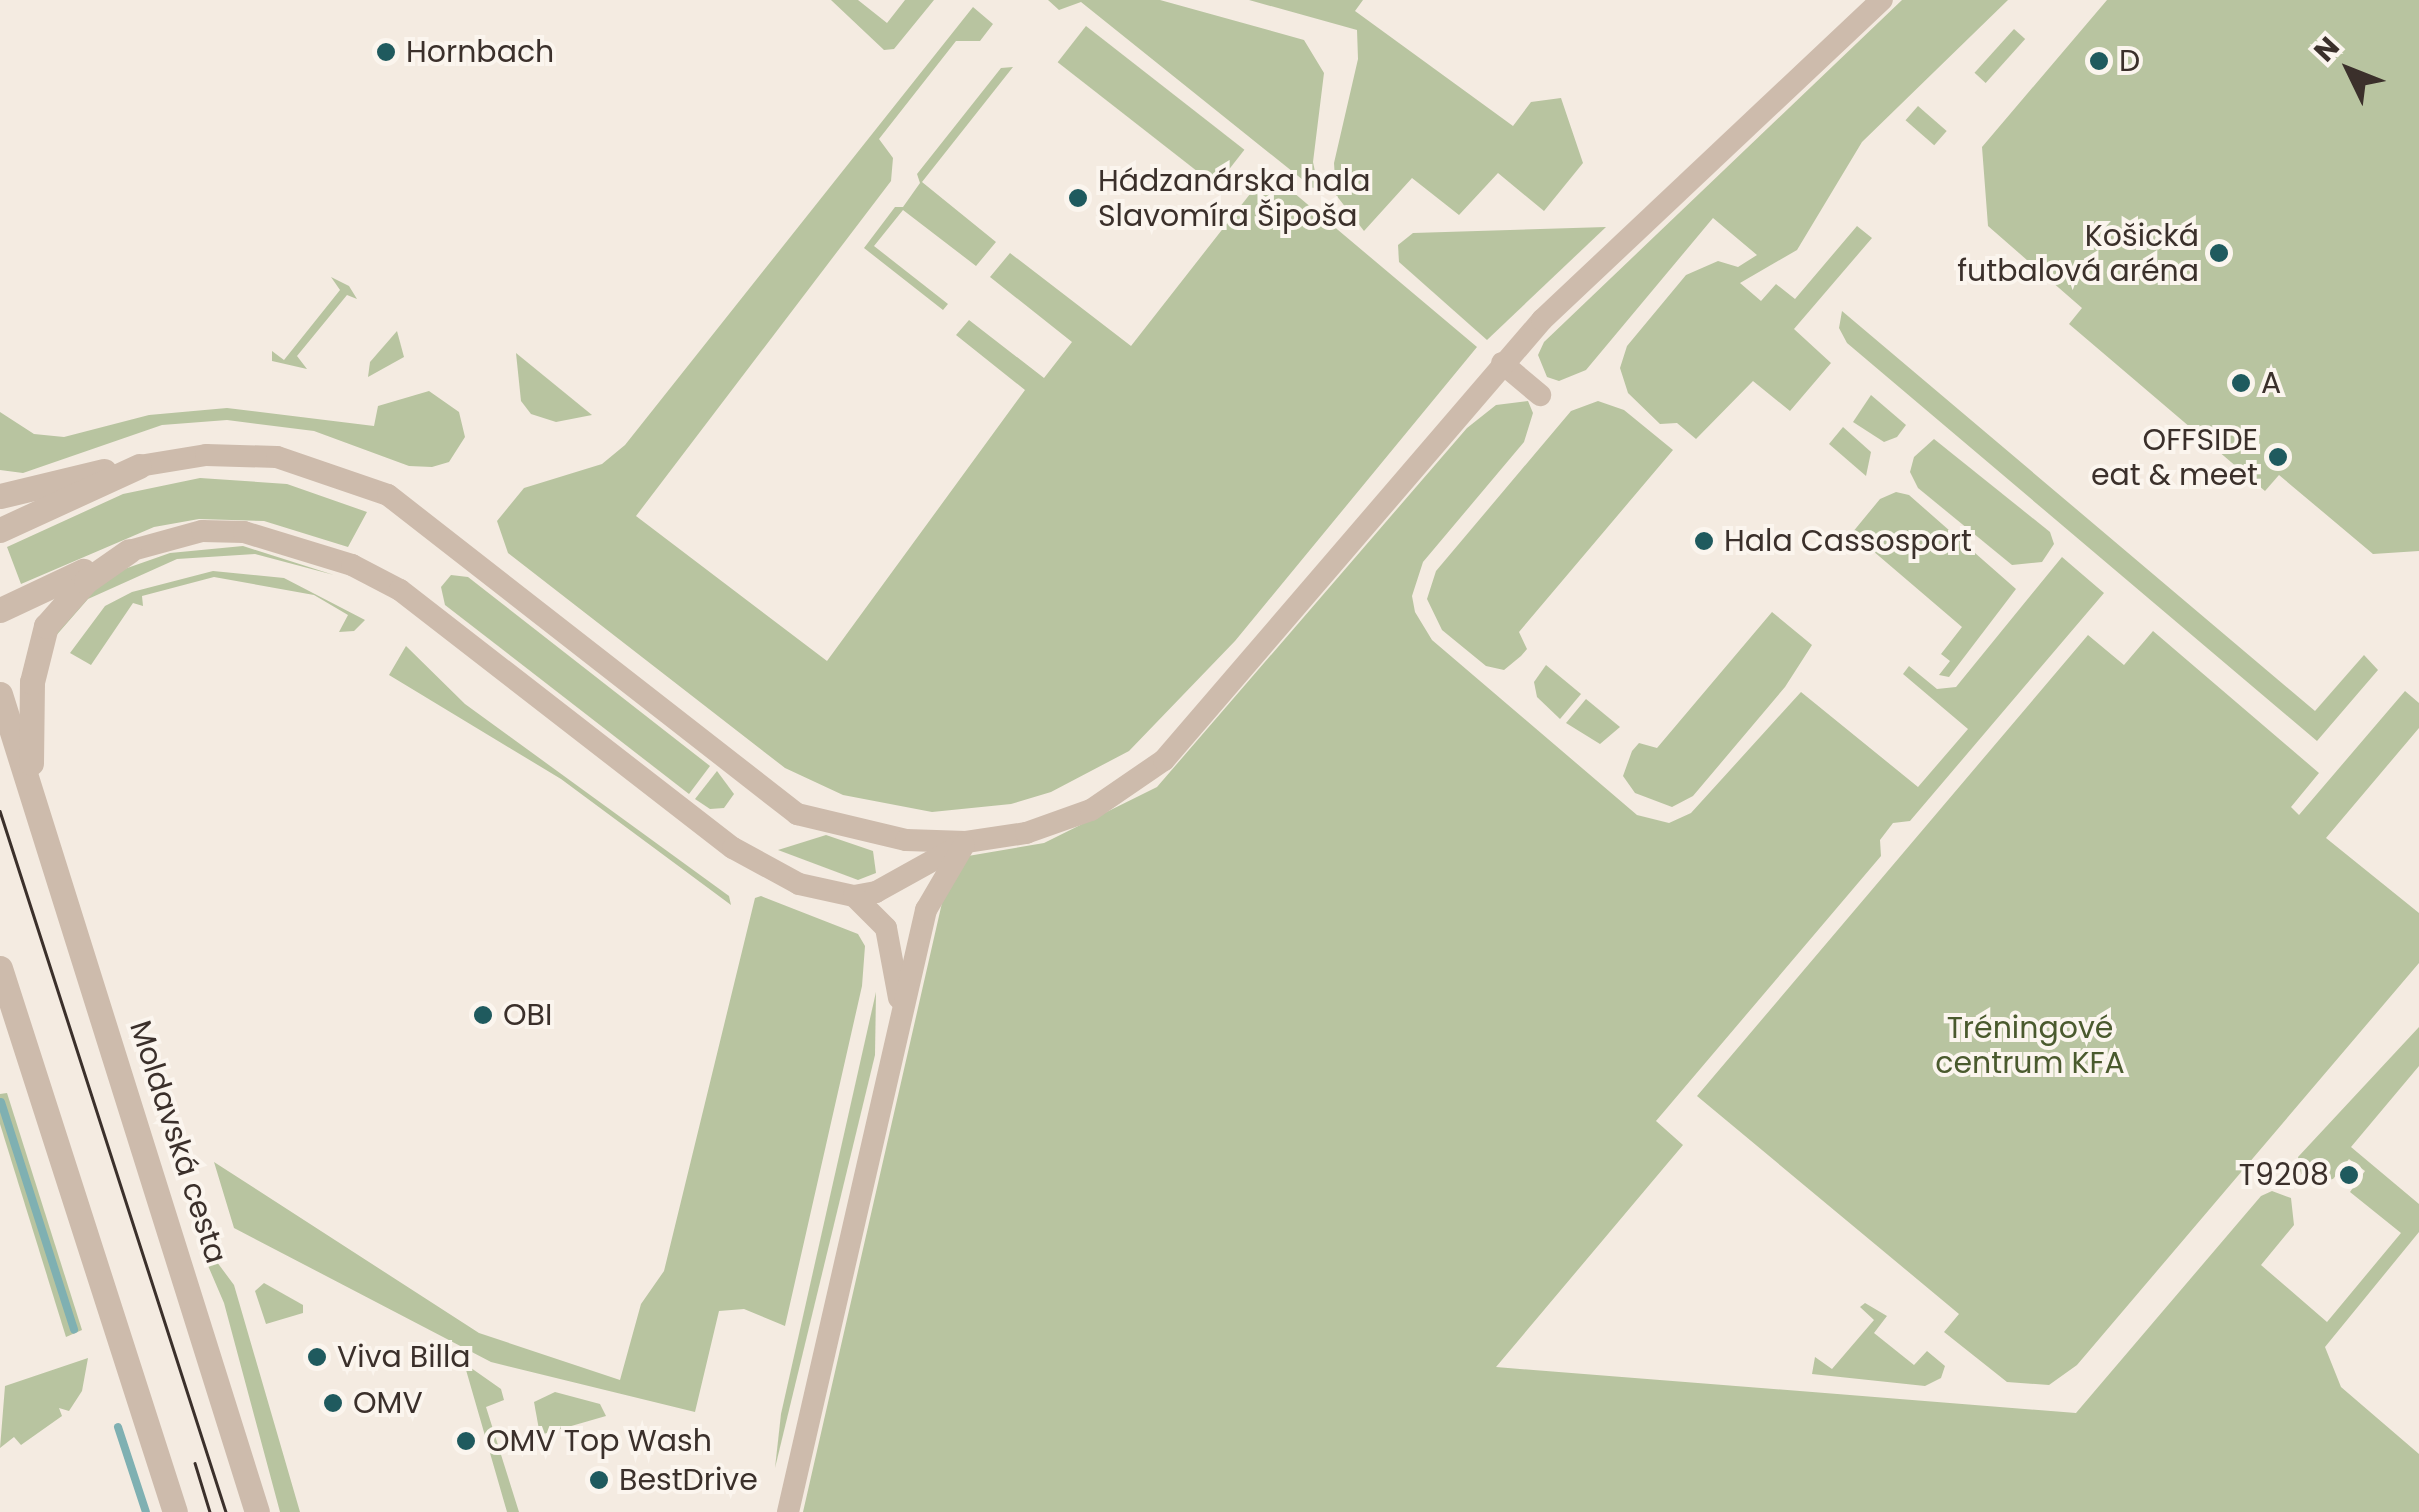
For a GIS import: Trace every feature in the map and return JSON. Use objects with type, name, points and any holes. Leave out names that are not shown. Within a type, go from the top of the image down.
[{"type":"street","points":[[854,896],[915,870],[966,842],[1073,817],[1164,760],[1502,363],[1882,0]]},
{"type":"street","points":[[1502,363],[1540,394]]},
{"type":"street","points":[[0,496],[206,454],[277,458],[388,495],[784,806],[874,836],[966,842]]},
{"type":"street","points":[[0,530],[139,466]]},
{"type":"street","points":[[0,610],[128,551],[183,535],[234,531],[282,538],[352,565],[400,590],[752,861],[799,884],[854,896],[886,928],[901,1010]]},
{"type":"street","name":"Moldavská cesta","points":[[32,793],[32,682],[39,641],[74,591],[128,551]]},
{"type":"street","name":"Moldavská cesta","points":[[0,694],[257,1512]]},
{"type":"street","points":[[874,836],[915,870],[926,910]]},
{"type":"street","points":[[788,1512],[926,910],[966,842]]},
{"type":"street","points":[[0,968],[175,1512]]},
{"type":"green space","points":[[831,0],[858,0],[887,23],[905,0],[934,0],[894,49],[884,50]]},
{"type":"green space","points":[[1048,0],[1160,0],[1304,40],[1324,73],[1313,162],[1318,186],[1313,188],[1081,2],[1059,10]]},
{"type":"green space","points":[[1249,0],[1363,0],[1355,11],[1513,126],[1531,102],[1561,98],[1583,163],[1544,211],[1498,173],[1459,215],[1412,178],[1364,231],[1336,195],[1334,163],[1358,59],[1357,30]]},
{"type":"green space","points":[[1902,0],[2008,0],[1862,142],[1797,250],[1740,283],[1761,301],[1776,284],[1795,299],[1857,226],[1872,238],[1794,329],[1831,363],[1790,411],[1753,381],[1696,439],[1677,423],[1660,424],[1628,393],[1620,368],[1627,346],[1686,275],[1718,261],[1738,267],[1757,255],[1713,218],[1586,370],[1559,381],[1547,377],[1538,355],[1544,342]]},
{"type":"green space","name":"Košická futbalová aréna","points":[[2107,0],[2419,0],[2419,551],[2373,554],[2279,475],[2265,491],[2069,324],[2082,308],[1988,226],[1982,147]]},
{"type":"green space","points":[[973,7],[993,24],[980,41],[956,41],[879,139],[893,158],[891,181],[636,516],[827,661],[1025,390],[956,335],[969,320],[1044,378],[1072,342],[990,277],[1010,253],[1131,346],[1268,171],[1477,347],[1235,641],[1129,751],[1051,792],[1011,804],[932,812],[843,795],[785,768],[508,553],[497,521],[524,488],[602,464],[625,445]]},
{"type":"green space","points":[[1086,26],[1244,150],[1216,186],[1058,62]]},
{"type":"green space","points":[[2014,29],[2025,39],[1986,83],[1975,73]]},
{"type":"green space","points":[[1013,67],[922,182],[996,242],[976,266],[903,210],[874,246],[948,304],[943,310],[864,248],[895,207],[903,207],[920,183],[917,174],[1001,68]]},
{"type":"green space","points":[[1918,106],[1947,131],[1934,145],[1906,120]]},
{"type":"green space","points":[[1606,227],[1487,340],[1399,262],[1398,245],[1413,233]]},
{"type":"green space","points":[[331,277],[349,286],[357,299],[347,295],[297,356],[307,369],[272,361],[272,351],[284,360],[340,290]]},
{"type":"green space","points":[[1842,311],[2315,711],[2364,655],[2378,670],[2317,741],[1847,343],[1839,328]]},
{"type":"green space","points":[[397,331],[404,357],[368,377],[370,362]]},
{"type":"green space","points":[[516,353],[592,415],[556,422],[531,414],[521,401]]},
{"type":"green space","points":[[429,391],[459,412],[465,437],[449,462],[432,467],[409,466],[314,431],[227,420],[162,425],[23,473],[0,470],[0,412],[34,434],[64,437],[149,415],[227,408],[374,426],[378,406]]},
{"type":"green space","points":[[1871,395],[1906,425],[1897,437],[1884,442],[1853,422]]},
{"type":"green space","points":[[1528,401],[1533,413],[1524,442],[1423,562],[1412,596],[1415,612],[1432,640],[1637,815],[1669,823],[1691,813],[1801,692],[1918,787],[1968,729],[1903,674],[1909,666],[1937,689],[1956,687],[2062,557],[2104,593],[1910,821],[1893,823],[1880,840],[1881,856],[1656,1121],[1683,1145],[1496,1367],[2076,1413],[2261,1196],[2272,1191],[2291,1198],[2294,1225],[2261,1265],[2327,1322],[2401,1233],[2350,1192],[2365,1171],[2349,1159],[2333,1179],[2316,1182],[2301,1174],[2298,1157],[2419,1027],[2419,1066],[2351,1147],[2419,1204],[2419,1232],[2325,1347],[2341,1387],[2419,1454],[2419,1512],[803,1512],[944,894],[968,856],[1044,843],[1157,787],[1467,428],[1496,405]]},
{"type":"green space","points":[[1598,401],[1624,410],[1673,450],[1519,632],[1527,649],[1521,656],[1504,670],[1486,666],[1442,630],[1427,599],[1436,571],[1571,411]]},
{"type":"green space","points":[[1843,427],[1871,452],[1866,476],[1829,444]]},
{"type":"green space","points":[[1934,439],[2050,532],[2054,544],[2042,562],[2012,565],[1918,488],[1910,472],[1914,457]]},
{"type":"green space","points":[[200,478],[287,484],[367,512],[348,547],[264,521],[199,519],[154,527],[21,584],[7,547],[123,494]]},
{"type":"green space","points":[[1896,492],[1909,495],[2016,589],[1949,677],[1939,675],[1950,661],[1941,654],[1962,627],[1852,533],[1880,499]]},
{"type":"green space","points":[[243,546],[334,575],[255,554],[177,559],[88,599],[54,638],[57,623],[113,573],[170,553]]},
{"type":"green space","points":[[213,571],[284,578],[365,620],[354,631],[339,632],[348,615],[314,595],[214,577],[142,596],[143,606],[133,603],[91,665],[70,653],[105,606],[132,592]]},
{"type":"green space","points":[[451,575],[468,577],[710,766],[689,794],[445,605],[441,587]]},
{"type":"green space","points":[[1772,612],[1812,645],[1785,687],[1693,796],[1672,807],[1635,793],[1623,776],[1632,751],[1639,743],[1657,748]]},
{"type":"green space","name":"Tréningové centrum KFA","points":[[2153,631],[2319,773],[2291,807],[2299,815],[2405,691],[2419,703],[2419,728],[2326,838],[2419,913],[2419,963],[2077,1365],[2049,1385],[2007,1382],[1944,1332],[1959,1314],[1697,1096],[2088,635],[2124,665]]},
{"type":"green space","points":[[406,646],[465,704],[729,896],[731,905],[561,779],[389,675]]},
{"type":"green space","points":[[1546,665],[1581,694],[1560,719],[1537,697],[1534,682]]},
{"type":"green space","points":[[1586,699],[1620,727],[1600,744],[1566,723]]},
{"type":"green space","points":[[717,771],[734,794],[724,808],[710,809],[695,799]]},
{"type":"green space","points":[[826,835],[873,851],[876,873],[858,880],[778,850]]},
{"type":"green space","points":[[761,896],[858,934],[865,946],[862,986],[785,1326],[744,1309],[719,1311],[695,1412],[491,1362],[234,1228],[214,1162],[479,1333],[620,1380],[641,1304],[664,1271],[755,898]]},
{"type":"green space","points":[[876,992],[875,1055],[775,1468],[781,1414]]},
{"type":"green space","points":[[7,1093],[82,1330],[66,1337],[0,1124],[0,1094]]},
{"type":"green space","points":[[211,1254],[234,1285],[300,1512],[280,1512],[224,1303],[206,1261]]},
{"type":"green space","points":[[264,1283],[303,1305],[303,1313],[266,1324],[255,1291]]},
{"type":"green space","points":[[1865,1303],[1887,1316],[1874,1333],[1914,1365],[1927,1351],[1945,1366],[1941,1378],[1925,1386],[1812,1374],[1815,1357],[1832,1369],[1874,1320],[1860,1307]]},
{"type":"green space","points":[[88,1358],[82,1391],[69,1411],[59,1408],[62,1416],[21,1445],[14,1437],[0,1448],[5,1386]]},
{"type":"green space","points":[[464,1363],[501,1389],[504,1400],[486,1407],[519,1512],[507,1512]]},
{"type":"green space","points":[[555,1392],[600,1404],[606,1416],[540,1435],[534,1402]]},
{"type":"waterway","points":[[1,1102],[74,1330]]},
{"type":"waterway","points":[[118,1427],[146,1512]]},
{"type":"tram line","points":[[0,811],[226,1512]]},
{"type":"tram line","points":[[195,1463],[210,1512]]},
{"type":"place","name":"Hornbach","points":[[386,52]]},
{"type":"place","name":"D","points":[[2099,61]]},
{"type":"place","name":"Hádzanárska hala Slavomíra Šipoša","points":[[1078,198]]},
{"type":"place","name":"Košická futbalová aréna","points":[[2219,253]]},
{"type":"place","name":"A","points":[[2241,383]]},
{"type":"place","name":"OFFSIDE eat & meet","points":[[2278,457]]},
{"type":"place","name":"Hala Cassosport","points":[[1704,541]]},
{"type":"place","name":"OBI","points":[[483,1015]]},
{"type":"place","name":"T9208","points":[[2349,1175]]},
{"type":"place","name":"Viva Billa","points":[[317,1357]]},
{"type":"place","name":"OMV","points":[[333,1403]]},
{"type":"place","name":"OMV Top Wash","points":[[466,1441]]},
{"type":"place","name":"BestDrive","points":[[599,1480]]}]
